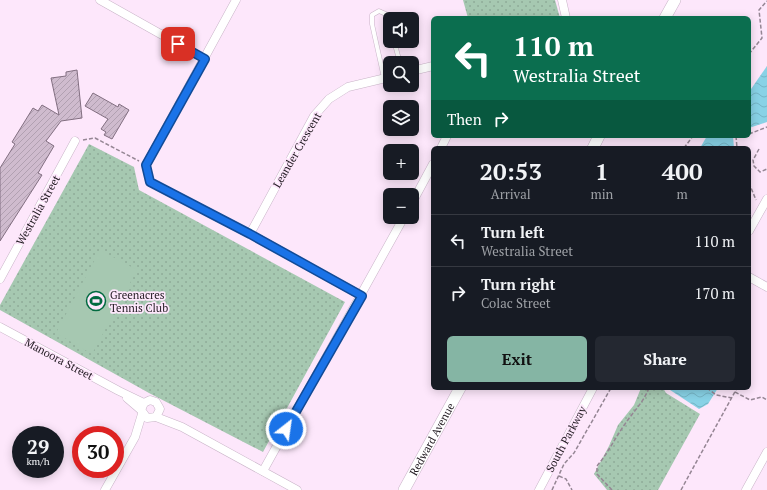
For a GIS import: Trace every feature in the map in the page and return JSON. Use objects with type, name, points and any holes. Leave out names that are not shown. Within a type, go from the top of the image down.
[{"type":"street","points":[[100,0],[205,59]]},
{"type":"street","points":[[236,0],[146,165],[150,182],[250,234],[362,296]]},
{"type":"street","points":[[562,0],[566,16]]},
{"type":"street","points":[[666,16],[675,0]]},
{"type":"street","points":[[419,69],[431,66]]},
{"type":"street","name":"Leander Crescent","points":[[250,234],[314,116],[329,99],[348,87],[383,79]]},
{"type":"street","name":"Westralia Street","points":[[0,279],[75,141]]},
{"type":"street","points":[[419,190],[431,168]]},
{"type":"street","points":[[751,227],[767,199]]},
{"type":"street","points":[[263,472],[362,296],[400,224]]},
{"type":"street","points":[[751,278],[767,287]]},
{"type":"street","name":"Manoora Street","points":[[0,327],[119,391],[142,409]]},
{"type":"street","name":"Redward Avenue","points":[[404,490],[459,390]]},
{"type":"street","name":"South Parkway","points":[[539,490],[592,390]]},
{"type":"street","points":[[106,490],[135,437],[142,409],[150,400],[156,402],[159,405],[156,416],[135,437]]},
{"type":"street","points":[[142,409],[182,427],[297,490]]},
{"type":"street","points":[[746,490],[767,452]]},
{"type":"lane","name":"Leander Crescent","points":[[383,13],[379,12],[372,14],[372,24],[383,64]]},
{"type":"path","points":[[751,52],[762,38],[759,10],[767,1]]},
{"type":"path","points":[[751,133],[767,128]]},
{"type":"path","points":[[75,141],[95,138],[146,165]]},
{"type":"path","points":[[759,149],[753,160],[754,166],[760,172],[767,169]]},
{"type":"path","points":[[751,188],[758,206]]},
{"type":"path","points":[[552,490],[564,464],[574,453],[610,390]]},
{"type":"path","points":[[612,490],[597,474],[597,466],[607,454],[624,425],[642,403],[648,390]]},
{"type":"path","points":[[710,390],[716,394],[732,398]]},
{"type":"path","points":[[681,490],[735,392],[750,400],[762,397],[767,400]]},
{"type":"path","points":[[559,476],[566,479],[572,490]]},
{"type":"green space","points":[[463,0],[555,0],[559,16],[467,16]]},
{"type":"green space","points":[[89,144],[134,167],[139,190],[345,302],[263,452],[149,393],[0,310],[0,305]]},
{"type":"green space","name":"Greenacres Tennis Club","points":[[100,250],[137,270],[92,354],[56,333]]},
{"type":"green space","points":[[640,390],[664,390],[666,393],[700,414],[658,490],[607,490],[594,474],[618,425],[634,405]]},
{"type":"water","points":[[767,66],[767,122],[751,127],[751,89]]},
{"type":"water","points":[[706,138],[733,138],[734,146],[701,146]]},
{"type":"water","points":[[670,390],[717,390],[708,404],[699,409]]},
{"type":"building","points":[[77,70],[82,118],[61,121],[46,141],[54,146],[38,173],[42,175],[0,241],[0,168],[15,144],[12,142],[33,108],[38,111],[42,105],[59,115],[51,78],[66,76],[66,72]]},
{"type":"building","points":[[93,93],[118,107],[119,104],[129,110],[112,139],[104,135],[106,132],[101,129],[108,119],[85,106]]},
{"type":"place","name":"Greenacres Tennis Club","points":[[96,301]]},
{"type":"route","points":[[178,44],[205,59],[146,165],[150,182],[250,234],[362,296],[286,429]]}]
